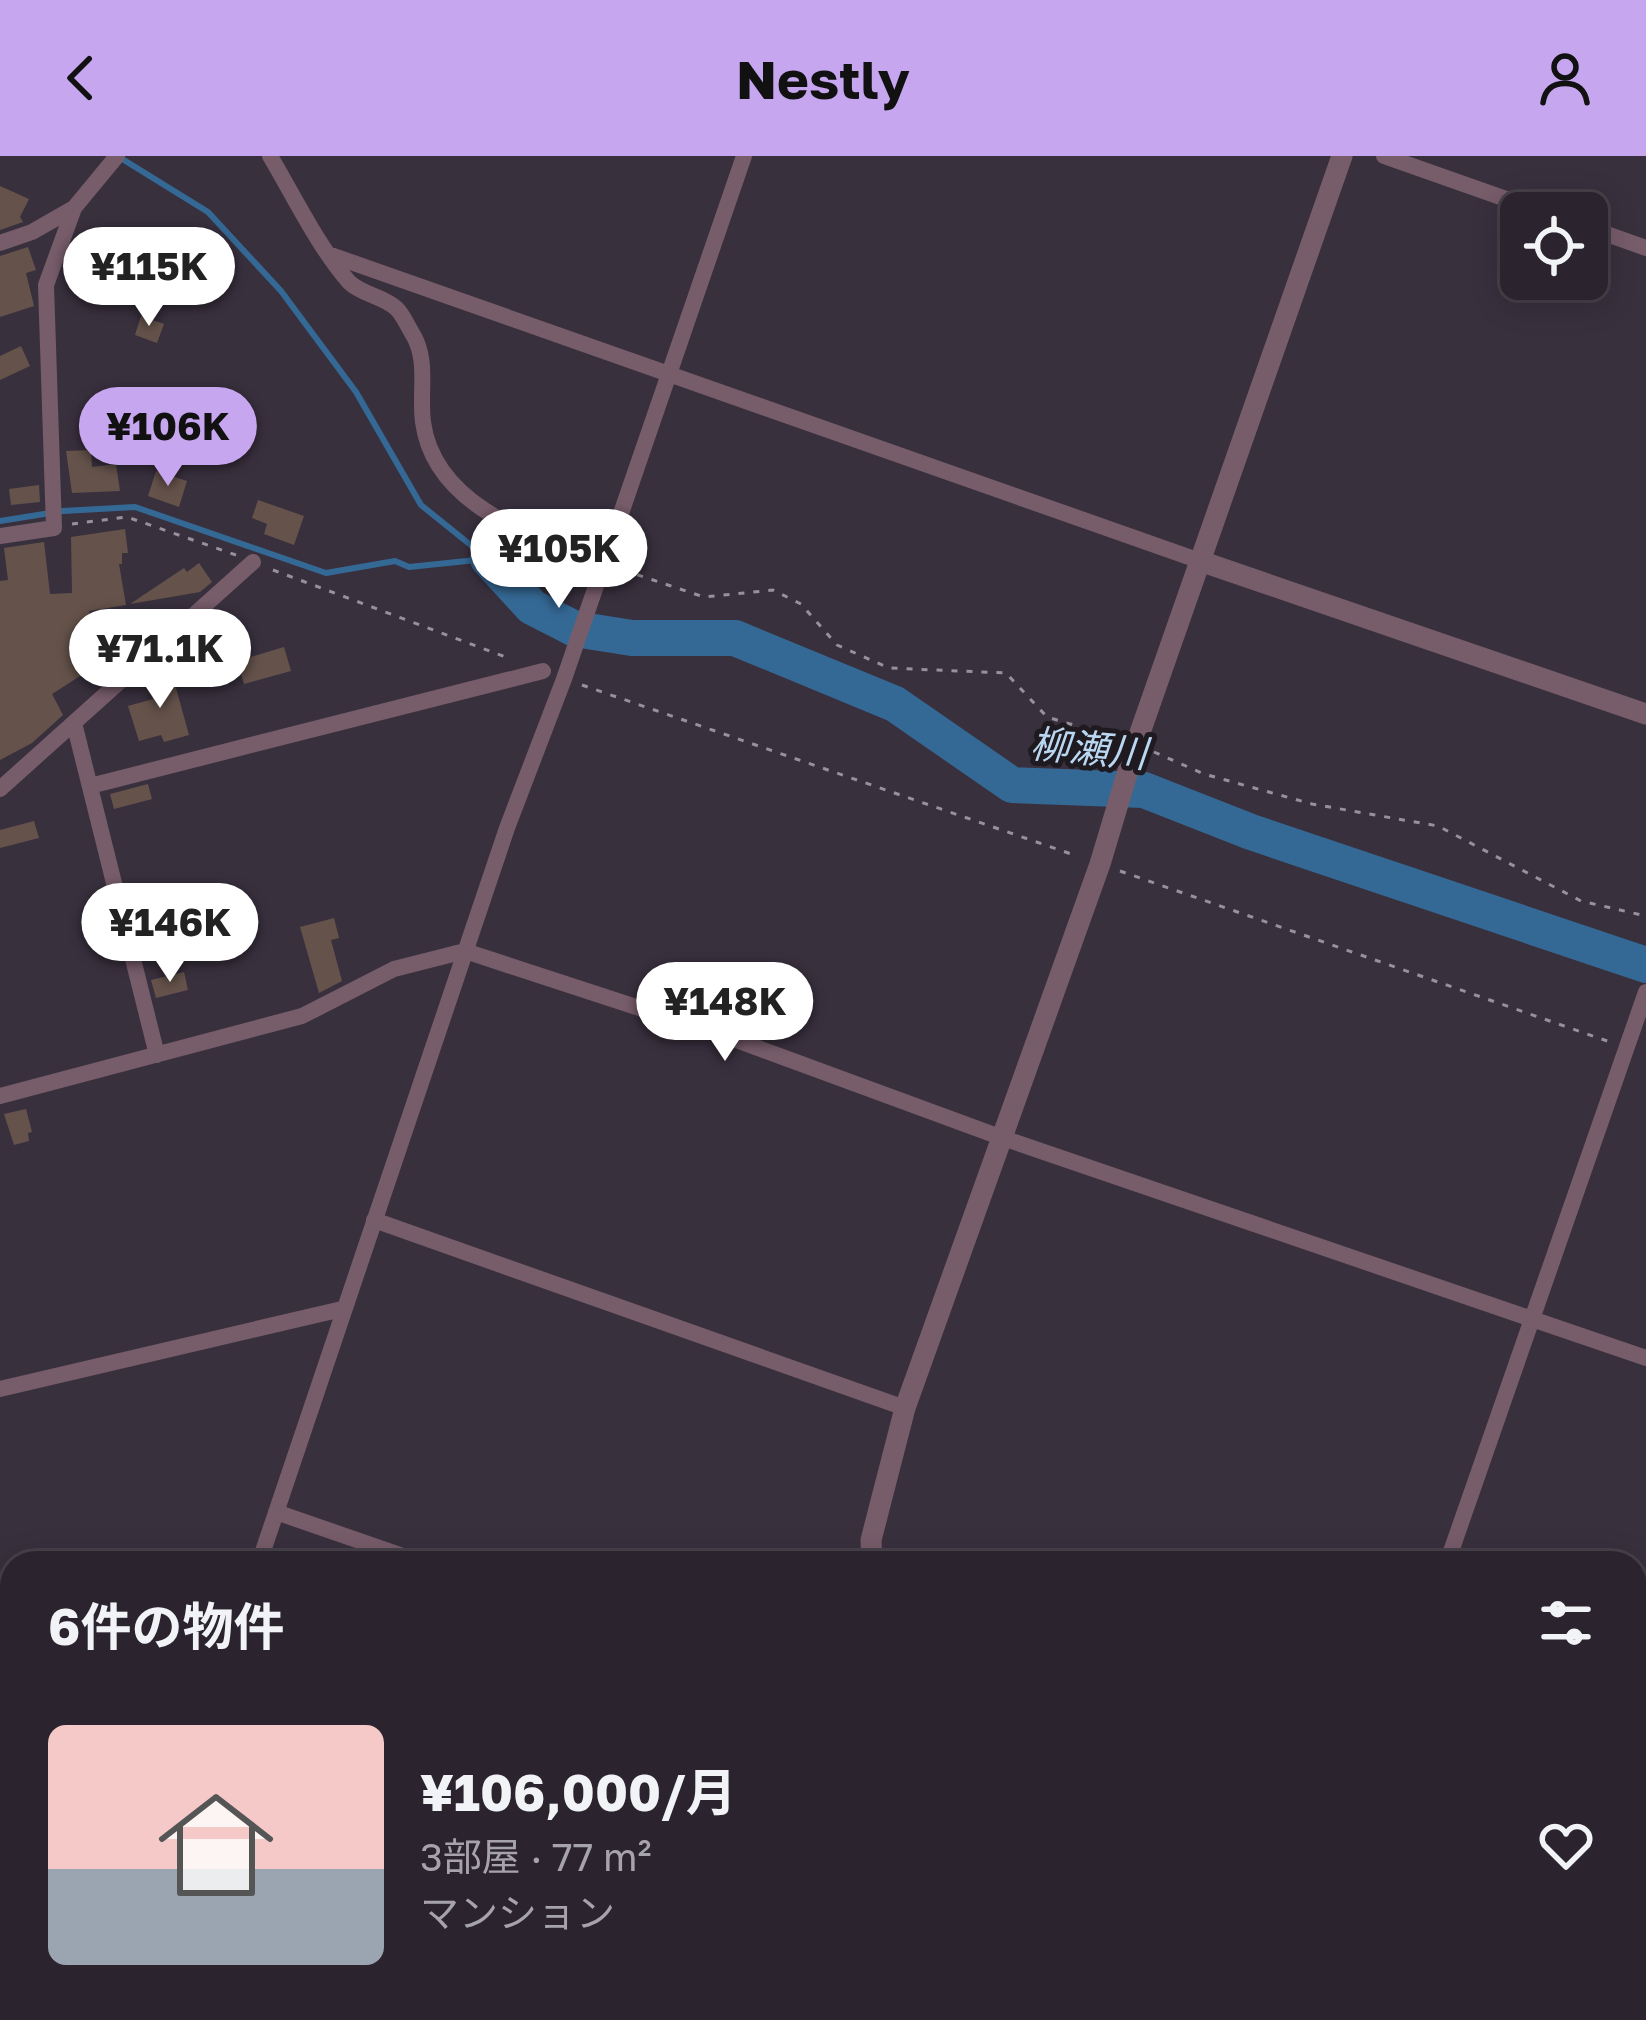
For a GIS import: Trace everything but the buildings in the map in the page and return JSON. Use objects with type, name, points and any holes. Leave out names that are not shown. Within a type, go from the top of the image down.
[{"type":"street","points":[[0,244],[32,232],[78,203],[117,156]]},
{"type":"street","points":[[270,156],[328,254],[353,286],[396,307],[422,349],[423,423],[432,456],[454,483],[493,516],[603,567]]},
{"type":"street","points":[[263,1551],[465,950],[603,567],[743,156]]},
{"type":"street","points":[[872,1551],[904,1408],[1100,864],[1136,744],[1342,156]]},
{"type":"street","points":[[1384,156],[1500,197]]},
{"type":"street","points":[[0,536],[54,518],[46,285],[78,203]]},
{"type":"street","points":[[1608,234],[1646,248]]},
{"type":"street","points":[[328,254],[1646,714]]},
{"type":"street","points":[[0,789],[253,562]]},
{"type":"street","points":[[90,786],[543,671]]},
{"type":"street","points":[[74,723],[158,1055]]},
{"type":"street","points":[[0,1096],[302,1016],[394,969],[465,950],[1646,1358]]},
{"type":"street","points":[[1451,1551],[1646,992]]},
{"type":"street","points":[[374,1220],[904,1408]]},
{"type":"street","points":[[0,1389],[342,1309]]},
{"type":"street","points":[[276,1512],[388,1551]]},
{"type":"path","points":[[54,518],[127,517],[543,671]]},
{"type":"path","points":[[603,567],[704,596],[773,590],[801,604],[837,645],[889,668],[1006,673],[1047,717],[1136,744],[1204,774],[1312,804],[1438,826],[1581,901],[1646,916]]},
{"type":"path","points":[[565,674],[1627,1047]]},
{"type":"waterway","points":[[119,157],[208,212],[281,291],[356,392],[421,505],[488,559]]},
{"type":"waterway","points":[[0,521],[135,507],[326,573],[395,561],[409,567],[486,559]]},
{"type":"waterway","name":"柳瀬川","points":[[488,559],[532,607],[575,629],[632,638],[735,638],[895,704],[1012,785],[1144,790],[1251,832],[1646,965]]}]
